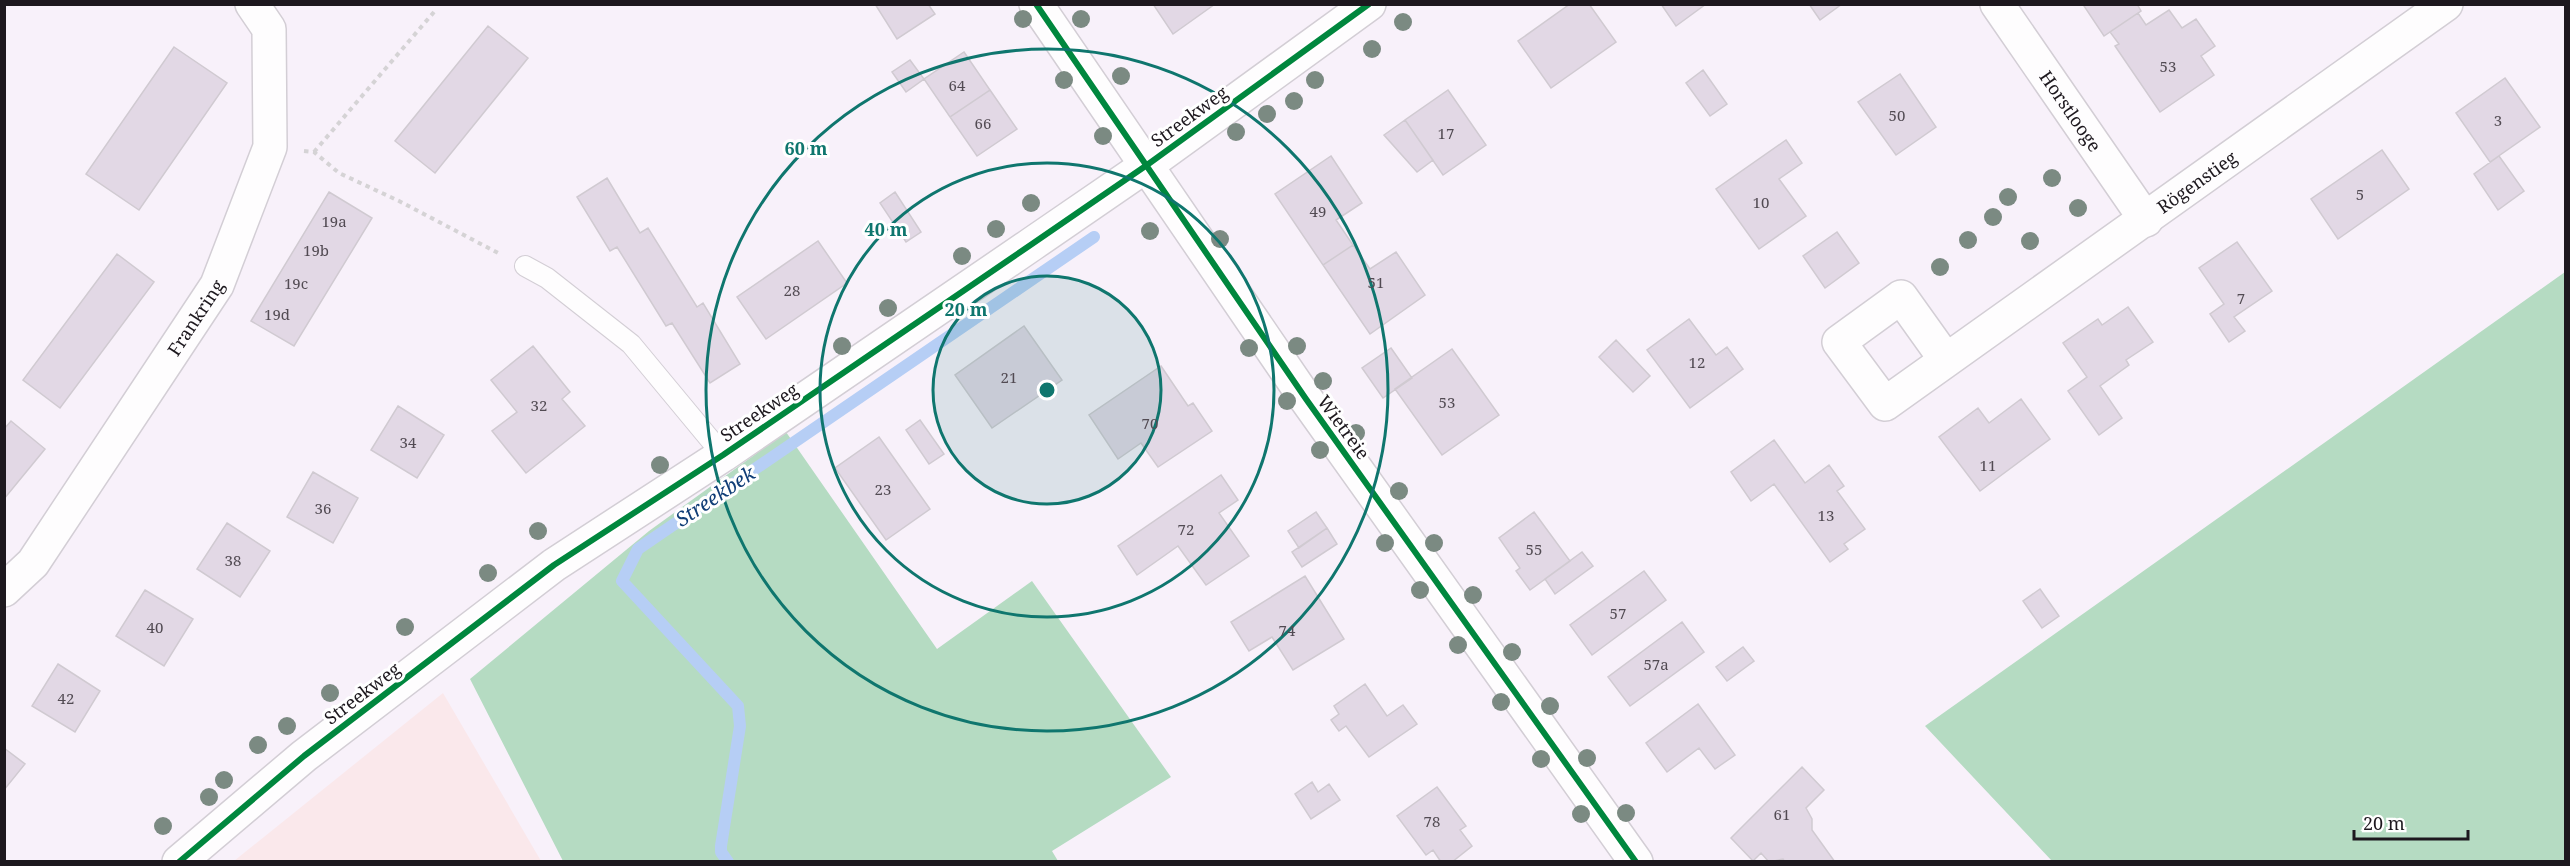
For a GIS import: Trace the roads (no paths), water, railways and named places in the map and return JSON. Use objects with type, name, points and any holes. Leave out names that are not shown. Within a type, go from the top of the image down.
[{"type":"street","name":"Frankring","points":[[4,590],[33,563],[217,285],[270,147],[269,29],[252,4]]},
{"type":"street","name":"Wietreie","points":[[1036,4],[1306,399],[1636,861]]},
{"type":"street","name":"Streekweg","points":[[179,861],[304,756],[554,565],[723,455],[1147,165],[1369,4]]},
{"type":"street","name":"Horstlooge","points":[[1997,4],[2146,220]]},
{"type":"street","name":"Rögenstieg","points":[[1946,360],[2146,220],[2446,4]]},
{"type":"lane","points":[[525,266],[547,278],[632,344],[723,455]]},
{"type":"waterway","name":"Streekbek","points":[[728,862],[721,852],[721,846],[740,726],[738,706],[622,581],[638,549],[1094,237]]}]
